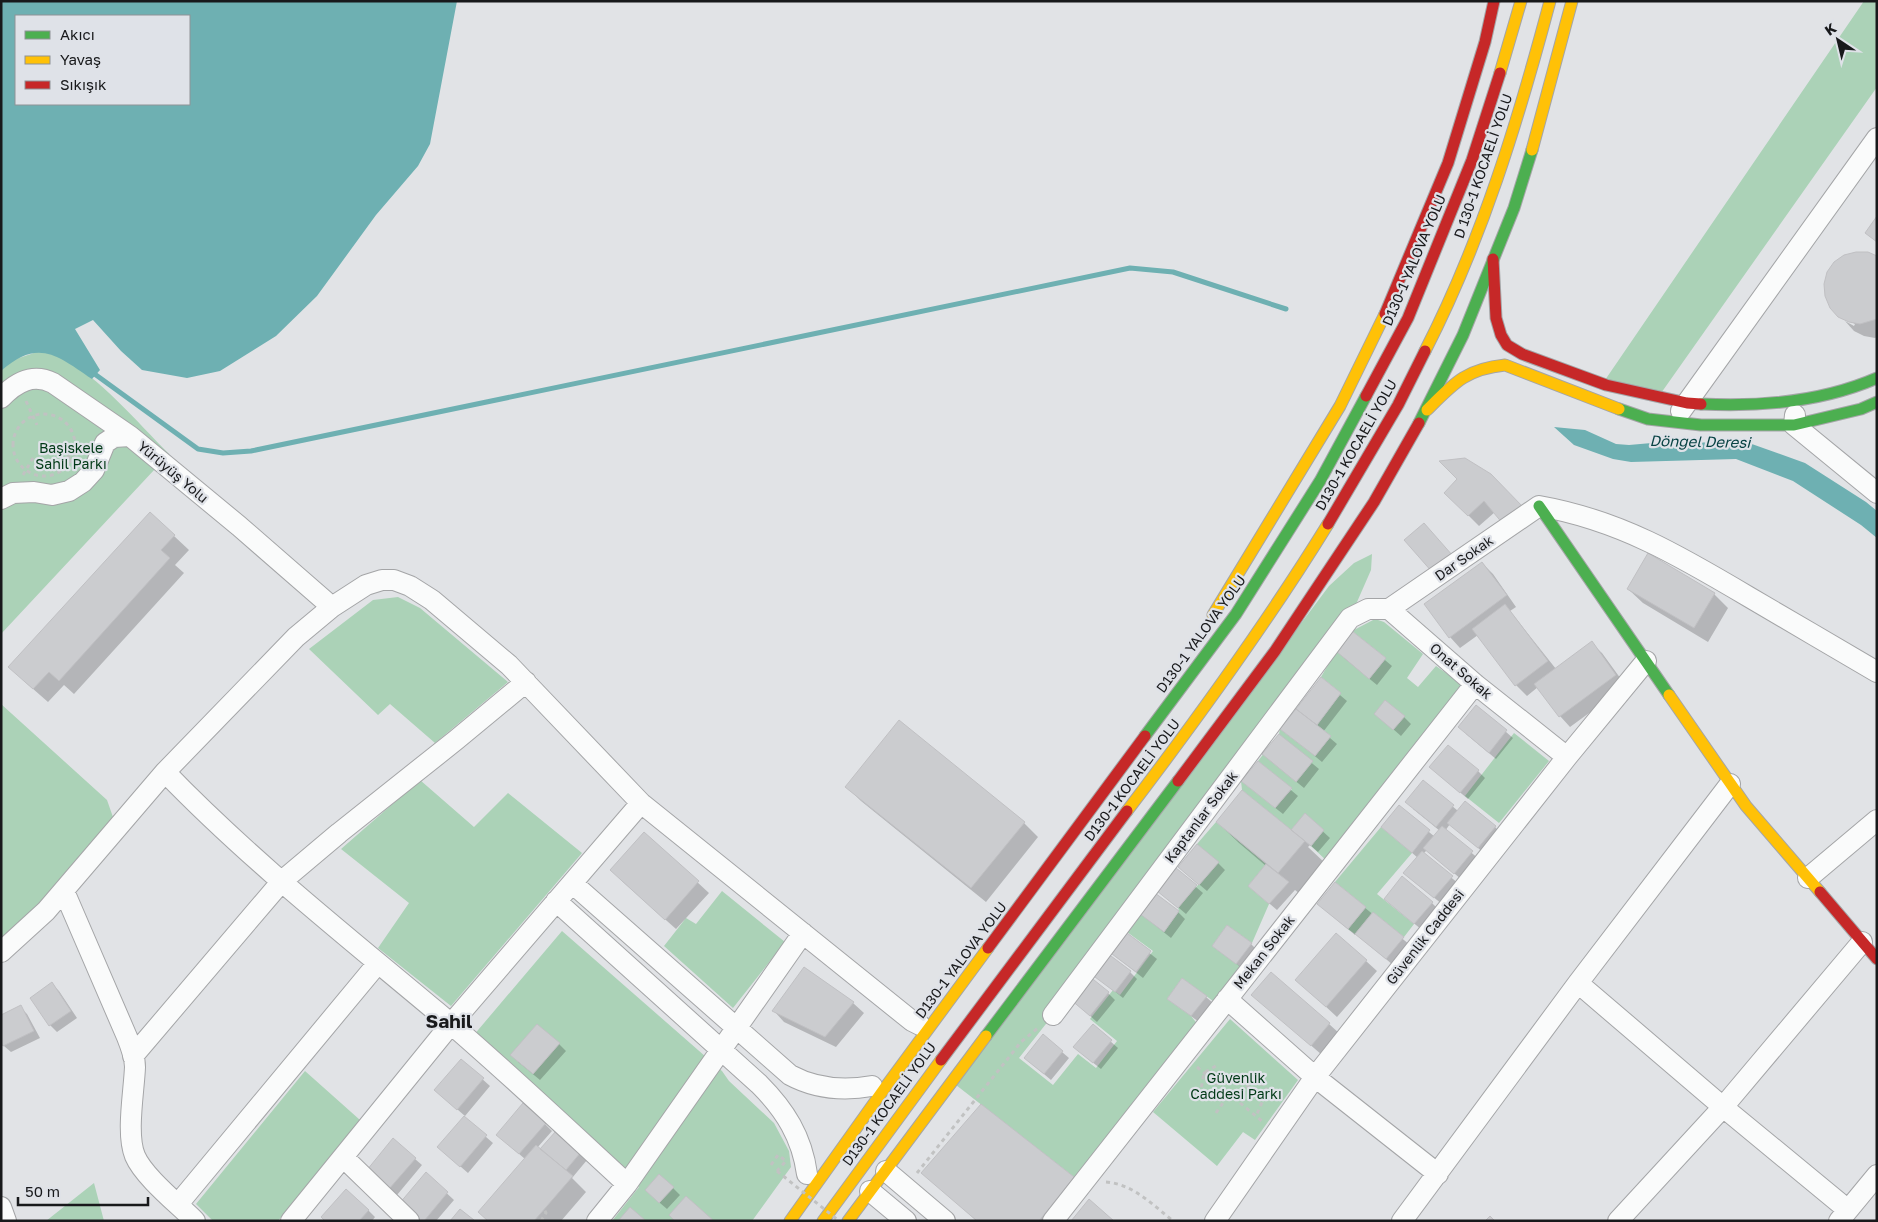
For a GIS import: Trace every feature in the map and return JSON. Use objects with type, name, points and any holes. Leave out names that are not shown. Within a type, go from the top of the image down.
[{"type":"main road","points":[[1205,627],[1340,406],[1379,329],[1448,163],[1485,42],[1494,1]]},
{"type":"main road","name":"D130-1 YALOVA YOLU","points":[[790,1221],[887,1085],[1236,614],[1320,482],[1408,318],[1472,160],[1521,1]]},
{"type":"main road","name":"D 130-1 KOCAELİ YOLU","points":[[1433,336],[1453,293],[1494,187],[1529,79],[1550,1]]},
{"type":"main road","points":[[848,1221],[1275,651],[1374,502],[1426,411],[1463,335],[1514,208],[1542,119],[1572,1]]},
{"type":"main road","points":[[1493,260],[1496,318],[1507,345],[1522,354],[1606,385],[1687,403],[1725,405],[1806,400],[1861,385],[1877,378]]},
{"type":"main road","name":"D130-1 KOCAELİ YOLU","points":[[823,1221],[1232,671],[1345,498],[1377,444],[1433,336]]},
{"type":"main road","points":[[1426,411],[1447,390],[1471,372],[1486,367],[1505,365],[1599,404],[1648,419],[1701,425],[1794,425],[1861,409],[1877,402]]},
{"type":"main road","points":[[1539,506],[1746,806],[1877,959]]},
{"type":"main road","points":[[1203,746],[1232,671]]},
{"type":"main road","points":[[860,1102],[920,1025],[1010,899]]},
{"type":"street","points":[[1672,422],[1877,138]]},
{"type":"street","name":"Yürüyüş Yolu","points":[[1,398],[8,390],[25,380],[42,378],[53,383],[130,436],[239,526],[332,607]]},
{"type":"street","points":[[1796,400],[1794,425],[1877,493]]},
{"type":"street","points":[[1,499],[13,493],[34,492],[52,495],[69,491],[83,482],[94,470],[105,443],[114,437],[130,436]]},
{"type":"street","points":[[1539,506],[1571,512],[1641,537],[1701,569],[1877,672]]},
{"type":"street","name":"Dar Sokak","points":[[1389,609],[1539,506]]},
{"type":"street","points":[[1,952],[46,911],[165,772],[296,637],[332,607],[366,585],[382,580],[394,580],[410,586],[432,600],[510,664],[641,803],[912,1022],[920,1025]]},
{"type":"street","name":"Kaptanlar Sokak","points":[[1053,1015],[1350,618],[1368,609],[1389,609]]},
{"type":"street","name":"Onat Sokak","points":[[1389,609],[1475,684],[1567,758]]},
{"type":"street","name":"Güvenlik Caddesi","points":[[1215,1221],[1315,1078],[1567,758],[1646,661]]},
{"type":"street","points":[[134,1056],[282,881],[526,682]]},
{"type":"street","name":"Mekan Sokak","points":[[1053,1221],[1475,684]]},
{"type":"street","points":[[165,772],[208,816],[452,1024],[627,1184]]},
{"type":"street","points":[[1402,1221],[1578,983],[1730,784]]},
{"type":"street","points":[[291,1221],[452,1024],[641,803]]},
{"type":"street","points":[[1808,878],[1877,820]]},
{"type":"street","points":[[572,883],[781,1068],[799,1080],[831,1088],[872,1086]]},
{"type":"street","points":[[64,891],[128,1037],[134,1056],[132,1146],[136,1157],[143,1168],[195,1221]]},
{"type":"street","points":[[556,901],[778,1103],[800,1146],[809,1172]]},
{"type":"street","points":[[597,1221],[627,1184],[803,933]]},
{"type":"street","points":[[1618,1221],[1723,1106],[1862,942]]},
{"type":"street","points":[[178,1204],[378,962]]},
{"type":"street","points":[[1578,983],[1723,1106],[1844,1215],[1877,1175]]},
{"type":"street","points":[[1227,999],[1315,1078],[1438,1174]]},
{"type":"street","points":[[343,1157],[409,1221]]},
{"type":"street","points":[[886,1171],[946,1221]]},
{"type":"street","points":[[870,1192],[906,1221]]},
{"type":"street","points":[[1,1207],[6,1221]]},
{"type":"path","points":[[18,384],[37,425]]},
{"type":"path","points":[[51,414],[68,424],[73,433],[75,442],[74,453],[70,462],[54,474],[44,476],[24,469],[14,451],[13,441],[16,431],[23,422],[33,416],[51,414]]},
{"type":"path","points":[[905,1187],[1021,1042],[1053,1015]]},
{"type":"path","points":[[1183,1055],[1276,1133]]},
{"type":"path","points":[[1200,1095],[1204,1073],[1219,1064]]},
{"type":"path","points":[[1234,1098],[1253,1082],[1265,1085],[1267,1090],[1256,1116]]},
{"type":"path","points":[[1216,1113],[1229,1094]]},
{"type":"path","points":[[771,1165],[778,1155],[786,1161],[778,1171],[839,1221]]},
{"type":"path","points":[[1083,1183],[1108,1182],[1119,1184],[1144,1197],[1173,1221]]},
{"type":"path","points":[[541,1221],[546,1213],[544,1209]]},
{"type":"green space","points":[[1864,1],[1877,1],[1877,87],[1659,396],[1603,383]]},
{"type":"green space","name":"Başiskele Sahil Parkı","points":[[40,351],[59,356],[89,376],[117,401],[169,454],[1,634],[1,371],[13,360]]},
{"type":"green space","points":[[1372,554],[1371,570],[1350,618],[1019,1058],[1053,1085],[1078,1054],[1096,1068],[1117,1041],[1090,1019],[1113,990],[1120,995],[1153,951],[1127,932],[1140,914],[1164,931],[1179,911],[1178,908],[1218,862],[1197,844],[1216,822],[1266,864],[1248,886],[1269,904],[1252,943],[1227,925],[1212,946],[1245,970],[1217,1004],[1182,978],[1167,999],[1191,1016],[1199,1026],[1074,1177],[956,1085],[1329,586],[1354,563]]},
{"type":"green space","points":[[398,597],[420,608],[508,682],[435,743],[390,704],[378,715],[309,649],[373,600]]},
{"type":"green space","points":[[1375,619],[1384,622],[1423,654],[1407,678],[1418,687],[1436,666],[1466,687],[1329,863],[1311,846],[1324,830],[1305,814],[1291,830],[1242,790],[1241,781],[1275,808],[1292,789],[1258,761],[1279,734],[1280,729],[1315,756],[1331,736],[1317,725],[1341,693],[1321,677],[1336,651],[1370,678],[1386,658],[1352,631]]},
{"type":"green space","points":[[1,704],[107,800],[114,820],[36,909],[1,941]]},
{"type":"green space","points":[[1514,733],[1549,761],[1499,823],[1465,796]]},
{"type":"green space","points":[[420,780],[474,827],[508,793],[582,853],[451,1006],[378,948],[409,903],[341,849]]},
{"type":"green space","points":[[1381,827],[1412,853],[1377,894],[1414,924],[1404,937],[1373,912],[1355,934],[1348,929],[1366,907],[1335,882]]},
{"type":"green space","points":[[722,891],[785,942],[733,1008],[664,946],[686,918],[696,924]]},
{"type":"green space","points":[[562,931],[722,1071],[729,1081],[774,1123],[789,1151],[791,1167],[752,1221],[612,1221],[639,1187],[473,1036]]},
{"type":"green space","name":"Güvenlik Caddesi Parkı","points":[[1230,1019],[1298,1080],[1255,1140],[1243,1132],[1217,1166],[1153,1112]]},
{"type":"green space","points":[[305,1071],[360,1120],[278,1221],[213,1221],[196,1204]]},
{"type":"green space","points":[[94,1183],[104,1221],[46,1221]]},
{"type":"water","points":[[1,1],[457,1],[430,144],[418,166],[376,215],[317,296],[276,336],[220,371],[187,378],[142,370],[121,351],[93,320],[75,329],[100,370],[92,379],[58,357],[47,354],[26,355],[1,371]]},
{"type":"water","name":"Döngel Deresi","points":[[1554,427],[1585,430],[1616,444],[1629,445],[1663,442],[1749,443],[1805,463],[1866,502],[1877,511],[1877,538],[1861,525],[1793,481],[1736,459],[1631,462],[1613,459],[1574,445]]},
{"type":"building","points":[[1877,216],[1877,242],[1865,233]]},
{"type":"building","points":[[1868,252],[1877,256],[1877,319],[1860,324],[1838,317],[1830,308],[1825,296],[1824,284],[1827,272],[1834,262],[1844,255]]},
{"type":"building","points":[[1465,458],[1491,474],[1523,507],[1503,524],[1484,501],[1468,516],[1444,493],[1457,479],[1439,461]]},
{"type":"building","points":[[150,512],[175,535],[161,550],[170,558],[59,681],[49,672],[33,689],[8,667]]},
{"type":"building","points":[[1424,523],[1453,556],[1433,573],[1404,540]]},
{"type":"building","points":[[1648,553],[1715,593],[1694,628],[1627,589]]},
{"type":"building","points":[[1482,562],[1507,595],[1449,638],[1424,604]]},
{"type":"building","points":[[1505,604],[1548,661],[1515,686],[1472,629]]},
{"type":"building","points":[[1352,631],[1386,658],[1369,679],[1336,651]]},
{"type":"building","points":[[1592,641],[1616,675],[1559,717],[1534,684]]},
{"type":"building","points":[[1321,677],[1341,693],[1317,725],[1296,709]]},
{"type":"building","points":[[1385,700],[1405,716],[1393,730],[1374,714]]},
{"type":"building","points":[[1476,705],[1507,730],[1489,753],[1458,727]]},
{"type":"building","points":[[1296,709],[1331,736],[1315,756],[1280,729]]},
{"type":"building","points":[[899,720],[1025,822],[971,888],[845,787]]},
{"type":"building","points":[[1279,734],[1313,761],[1296,782],[1262,754]]},
{"type":"building","points":[[1448,745],[1479,770],[1460,793],[1429,767]]},
{"type":"building","points":[[1258,761],[1292,788],[1275,808],[1241,781]]},
{"type":"building","points":[[1423,780],[1454,805],[1436,827],[1405,802]]},
{"type":"building","points":[[1242,790],[1305,841],[1278,873],[1216,822]]},
{"type":"building","points":[[1465,801],[1496,826],[1478,848],[1447,823]]},
{"type":"building","points":[[1399,805],[1430,830],[1412,853],[1381,827]]},
{"type":"building","points":[[1305,813],[1324,830],[1311,846],[1291,830]]},
{"type":"building","points":[[1442,826],[1473,851],[1454,874],[1423,848]]},
{"type":"building","points":[[644,832],[699,881],[665,920],[610,870]]},
{"type":"building","points":[[1197,844],[1219,862],[1199,885],[1178,867]]},
{"type":"building","points":[[1422,851],[1453,876],[1434,898],[1403,873]]},
{"type":"building","points":[[1266,864],[1289,882],[1269,904],[1248,886]]},
{"type":"building","points":[[1176,868],[1197,885],[1178,908],[1157,891]]},
{"type":"building","points":[[1402,876],[1433,902],[1414,924],[1384,899]]},
{"type":"building","points":[[1335,882],[1366,907],[1348,929],[1317,904]]},
{"type":"building","points":[[1155,893],[1179,911],[1164,932],[1140,914]]},
{"type":"building","points":[[1373,912],[1404,937],[1386,959],[1355,934]]},
{"type":"building","points":[[1227,925],[1252,943],[1236,964],[1212,946]]},
{"type":"building","points":[[1127,933],[1151,951],[1136,972],[1112,954]]},
{"type":"building","points":[[1336,933],[1367,960],[1326,1007],[1295,980]]},
{"type":"building","points":[[1107,953],[1131,971],[1115,992],[1091,974]]},
{"type":"building","points":[[804,967],[854,1002],[825,1037],[772,1011]]},
{"type":"building","points":[[1271,972],[1330,1023],[1311,1046],[1251,995]]},
{"type":"building","points":[[1089,976],[1109,992],[1090,1016],[1070,999]]},
{"type":"building","points":[[1182,978],[1207,996],[1191,1016],[1167,999]]},
{"type":"building","points":[[52,982],[71,1011],[49,1026],[30,998]]},
{"type":"building","points":[[21,1005],[34,1031],[3,1046],[1,1043],[1,1015]]},
{"type":"building","points":[[537,1024],[560,1043],[533,1074],[510,1055]]},
{"type":"building","points":[[1093,1024],[1112,1040],[1093,1063],[1073,1047]]},
{"type":"building","points":[[1043,1034],[1063,1051],[1044,1074],[1024,1058]]},
{"type":"building","points":[[461,1059],[484,1078],[457,1110],[434,1090]]},
{"type":"building","points":[[523,1103],[546,1123],[519,1154],[496,1135]]},
{"type":"building","points":[[981,1104],[1074,1177],[1039,1221],[977,1221],[921,1173]]},
{"type":"building","points":[[464,1116],[487,1135],[460,1167],[437,1147]]},
{"type":"building","points":[[556,1131],[581,1152],[566,1170],[540,1149]]},
{"type":"building","points":[[393,1138],[416,1158],[389,1189],[367,1170]]},
{"type":"building","points":[[536,1145],[573,1176],[534,1221],[488,1221],[478,1212]]},
{"type":"building","points":[[426,1172],[448,1192],[424,1221],[419,1221],[399,1204]]},
{"type":"building","points":[[659,1174],[674,1187],[659,1203],[645,1190]]},
{"type":"building","points":[[346,1189],[369,1210],[359,1221],[325,1221],[321,1217]]},
{"type":"building","points":[[686,1196],[714,1221],[675,1221],[669,1215]]},
{"type":"building","points":[[1089,1199],[1114,1221],[1071,1221]]},
{"type":"building","points":[[630,1207],[645,1220],[618,1221]]},
{"type":"building","points":[[460,1209],[474,1220],[474,1221],[450,1221]]},
{"type":"building","points":[[1490,1216],[1495,1221],[1485,1221]]},
{"type":"waterway","points":[[96,375],[198,449],[223,453],[251,451],[1130,268],[1173,272],[1286,309]]},
{"type":"traffic: fast","points":[[1419,423],[1463,335],[1514,208],[1532,150]]},
{"type":"traffic: fast","points":[[1701,404],[1746,405],[1813,398],[1835,393],[1877,378]]},
{"type":"traffic: fast","points":[[1145,736],[1236,614],[1320,481],[1366,396]]},
{"type":"traffic: fast","points":[[1619,409],[1648,419],[1701,425],[1794,425],[1861,409],[1877,402]]},
{"type":"traffic: fast","points":[[1539,506],[1669,695]]},
{"type":"traffic: fast","points":[[986,1036],[1178,781]]},
{"type":"traffic: slow","points":[[1500,73],[1521,1]]},
{"type":"traffic: slow","points":[[1425,351],[1464,266],[1497,179],[1525,91],[1550,1]]},
{"type":"traffic: slow","points":[[1532,150],[1572,1]]},
{"type":"traffic: slow","points":[[1213,615],[1340,406],[1385,314]]},
{"type":"traffic: slow","points":[[1427,410],[1453,385],[1470,374],[1505,365],[1619,409]]},
{"type":"traffic: slow","points":[[1127,811],[1231,670],[1281,598],[1328,524]]},
{"type":"traffic: slow","points":[[1669,695],[1746,806],[1820,892]]},
{"type":"traffic: slow","points":[[790,1221],[988,948]]},
{"type":"traffic: slow","points":[[848,1221],[986,1036]]},
{"type":"traffic: slow","points":[[823,1221],[941,1060]]},
{"type":"traffic: jam","points":[[1385,314],[1448,163],[1485,42],[1494,1]]},
{"type":"traffic: jam","points":[[1366,396],[1408,318],[1472,160],[1500,73]]},
{"type":"traffic: jam","points":[[1493,259],[1496,318],[1501,335],[1507,345],[1522,354],[1606,385],[1687,403],[1701,404]]},
{"type":"traffic: jam","points":[[1328,524],[1398,405],[1425,351]]},
{"type":"traffic: jam","points":[[1178,781],[1275,651],[1374,502],[1419,423]]},
{"type":"traffic: jam","points":[[988,948],[1145,736]]},
{"type":"traffic: jam","points":[[941,1060],[1127,811]]},
{"type":"traffic: jam","points":[[1820,892],[1877,959]]},
{"type":"district","name":"Sahil","points":[[449,1021]]}]
